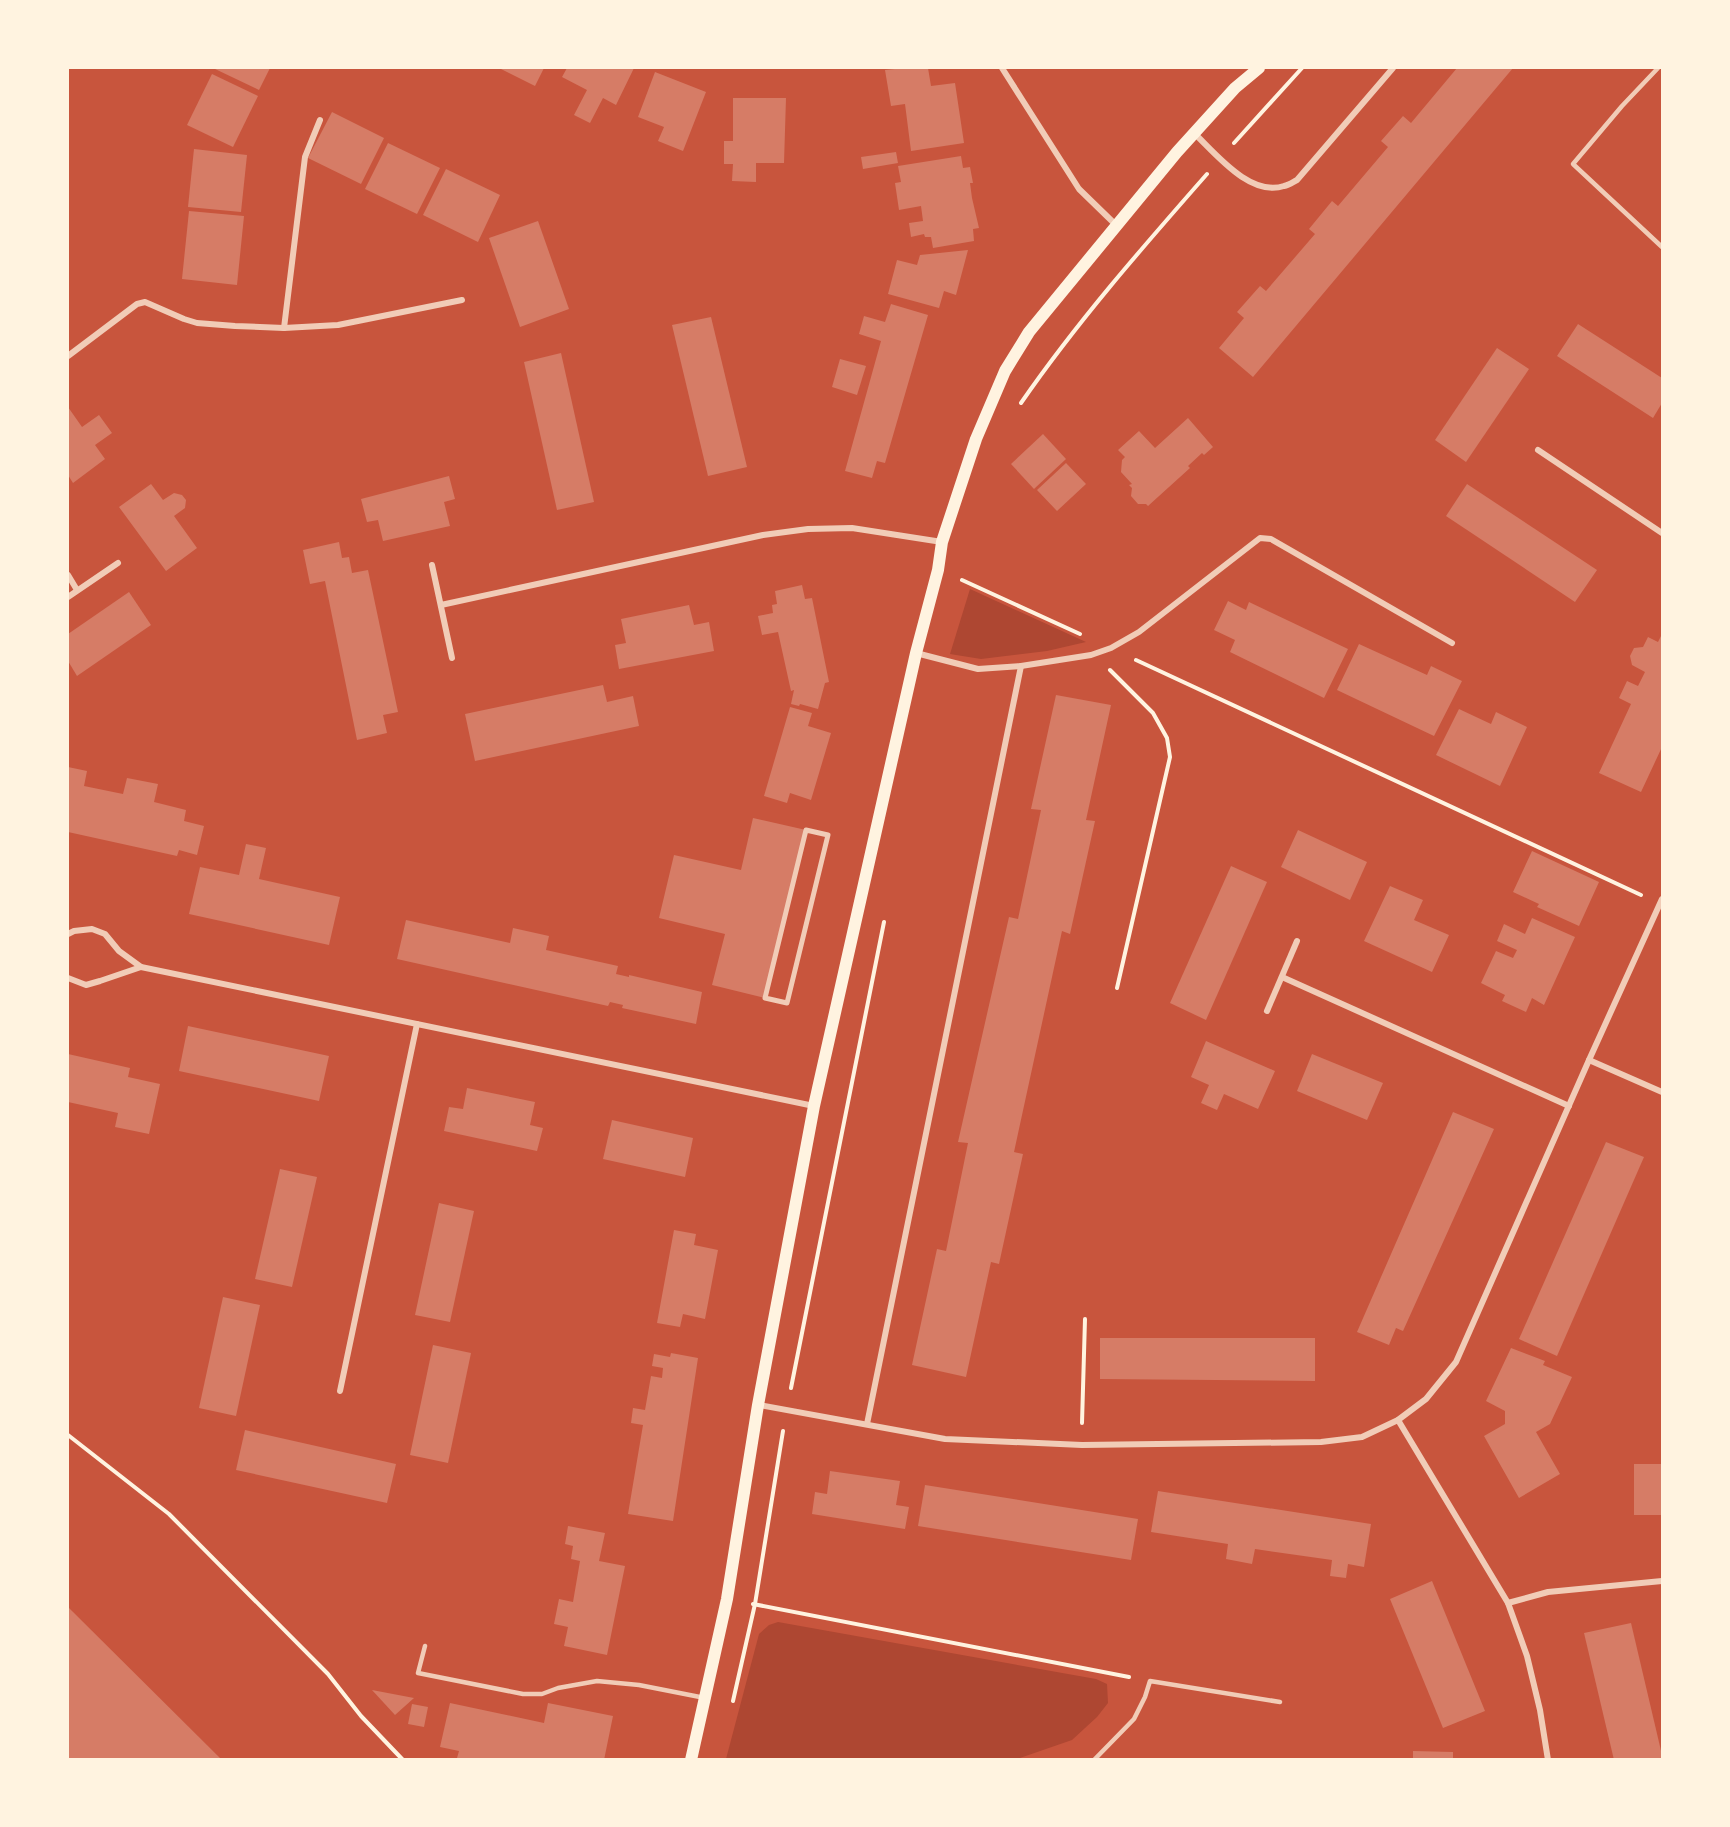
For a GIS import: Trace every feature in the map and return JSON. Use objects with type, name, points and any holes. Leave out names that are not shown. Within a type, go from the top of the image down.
[{"type":"main road","points":[[691,1760],[727,1599],[758,1405],[814,1106],[916,653],[938,570],[942,542],[976,439],[1005,371],[1029,332],[1194,132],[1235,88],[1258,68]]},
{"type":"street","points":[[1002,68],[1078,189],[1116,225]]},
{"type":"street","points":[[1194,132],[1240,177],[1267,188],[1283,187],[1297,180],[1393,68]]},
{"type":"street","points":[[284,328],[305,157],[320,120]]},
{"type":"street","points":[[68,356],[137,304],[145,302],[197,323],[284,328],[338,325],[462,300]]},
{"type":"street","points":[[1538,450],[1662,533]]},
{"type":"street","points":[[441,605],[763,535],[808,529],[852,528],[942,542]]},
{"type":"street","points":[[916,653],[978,669],[1021,666],[1091,655],[1112,648],[1139,632],[1260,538],[1271,539],[1452,643]]},
{"type":"street","points":[[68,597],[118,563]]},
{"type":"street","points":[[432,565],[452,658]]},
{"type":"street","points":[[68,575],[77,590]]},
{"type":"street","points":[[867,1424],[1021,666]]},
{"type":"street","points":[[806,830],[828,835],[787,1003],[765,998],[806,830]]},
{"type":"street","points":[[758,1405],[945,1439],[1082,1445],[1321,1442],[1362,1437],[1398,1420],[1426,1399],[1456,1362],[1661,902]]},
{"type":"street","points":[[68,934],[74,930],[92,929],[105,934],[120,951],[141,967],[814,1106]]},
{"type":"street","points":[[1267,1011],[1297,941]]},
{"type":"street","points":[[68,978],[86,984],[141,967]]},
{"type":"street","points":[[1282,977],[1569,1106]]},
{"type":"street","points":[[340,1392],[417,1024]]},
{"type":"street","points":[[1589,1060],[1662,1092]]},
{"type":"street","points":[[1398,1420],[1508,1603],[1527,1656],[1540,1710],[1548,1760]]},
{"type":"street","points":[[1508,1603],[1548,1592],[1662,1581]]},
{"type":"lane","points":[[1658,68],[1622,106],[1573,165],[1662,247]]},
{"type":"lane","points":[[424,1646],[418,1673],[523,1694],[542,1694],[579,1683],[597,1681],[639,1685],[705,1698]]},
{"type":"lane","points":[[1094,1760],[1134,1719],[1150,1681],[1280,1702]]},
{"type":"path","points":[[1015,411],[1053,356],[1114,280],[1302,68]]},
{"type":"path","points":[[938,570],[1661,902]]},
{"type":"path","points":[[1091,655],[1113,672],[1154,713],[1167,738],[1170,757],[1117,988]]},
{"type":"path","points":[[732,1703],[755,1604],[786,1410],[885,916]]},
{"type":"path","points":[[1082,1445],[1085,1319]]},
{"type":"path","points":[[68,1435],[169,1514],[328,1674],[361,1716],[403,1760]]},
{"type":"path","points":[[727,1599],[1150,1681]]},
{"type":"shaded area","points":[[970,589],[1086,642],[1047,651],[981,659],[950,654]]},
{"type":"shaded area","points":[[778,1622],[1096,1679],[1107,1684],[1108,1703],[1097,1717],[1072,1740],[1017,1759],[726,1759],[759,1634],[769,1625]]},
{"type":"building","points":[[213,68],[270,68],[259,90]]},
{"type":"building","points":[[501,68],[544,68],[535,86]]},
{"type":"building","points":[[567,68],[634,68],[616,105],[603,98],[590,123],[574,115],[587,90],[562,77]]},
{"type":"building","points":[[928,68],[931,86],[955,83],[964,143],[911,151],[905,104],[891,106],[885,70]]},
{"type":"building","points":[[1457,68],[1513,68],[1253,377],[1219,348],[1244,318],[1237,312],[1260,286],[1266,291],[1315,234],[1309,229],[1332,201],[1338,206],[1388,147],[1381,141],[1403,116],[1411,123]]},
{"type":"building","points":[[655,72],[706,92],[683,151],[658,141],[664,127],[638,117]]},
{"type":"building","points":[[212,74],[258,96],[233,147],[187,125]]},
{"type":"building","points":[[733,98],[786,98],[784,163],[756,163],[756,182],[732,181],[733,164],[724,164],[724,141],[733,141]]},
{"type":"building","points":[[332,112],[384,138],[361,184],[308,158]]},
{"type":"building","points":[[388,143],[440,168],[417,214],[365,189]]},
{"type":"building","points":[[194,149],[247,155],[241,212],[188,207]]},
{"type":"building","points":[[896,152],[898,163],[863,169],[861,157]]},
{"type":"building","points":[[961,156],[963,168],[970,167],[973,183],[970,183],[972,198],[979,228],[973,229],[974,241],[933,248],[931,237],[925,237],[924,234],[911,237],[909,223],[923,221],[921,206],[899,210],[895,183],[901,182],[898,166]]},
{"type":"building","points":[[446,169],[500,195],[478,242],[423,215]]},
{"type":"building","points":[[189,211],[244,216],[237,285],[182,279]]},
{"type":"building","points":[[538,221],[569,309],[520,327],[489,238]]},
{"type":"building","points":[[968,250],[956,295],[944,291],[939,308],[888,294],[897,260],[917,265],[920,255]]},
{"type":"building","points":[[891,304],[928,315],[885,463],[877,461],[872,478],[845,471],[881,341],[859,334],[864,316],[885,322]]},
{"type":"building","points":[[711,317],[747,467],[708,476],[672,325]]},
{"type":"building","points":[[1578,324],[1662,378],[1662,403],[1653,418],[1557,356]]},
{"type":"building","points":[[1497,348],[1529,369],[1466,462],[1435,440]]},
{"type":"building","points":[[561,353],[594,502],[557,510],[524,362]]},
{"type":"building","points":[[840,359],[866,366],[857,395],[832,387]]},
{"type":"building","points":[[68,407],[82,427],[99,415],[112,433],[95,445],[105,459],[73,483],[68,475]]},
{"type":"building","points":[[1188,418],[1213,447],[1204,455],[1202,453],[1188,466],[1190,468],[1148,506],[1138,504],[1131,496],[1132,488],[1129,485],[1132,484],[1121,472],[1122,460],[1125,457],[1118,450],[1139,431],[1155,448]]},
{"type":"building","points":[[1043,434],[1066,459],[1034,489],[1011,464]]},
{"type":"building","points":[[1066,463],[1086,484],[1057,511],[1037,490]]},
{"type":"building","points":[[449,476],[455,499],[444,502],[450,526],[383,541],[378,520],[367,522],[361,499]]},
{"type":"building","points":[[151,484],[163,500],[174,493],[182,495],[186,500],[185,508],[174,516],[197,548],[166,571],[119,507]]},
{"type":"building","points":[[1467,484],[1597,570],[1575,602],[1446,516]]},
{"type":"building","points":[[339,542],[342,558],[349,557],[352,573],[368,570],[398,712],[383,715],[387,733],[357,740],[325,581],[310,584],[303,550]]},
{"type":"building","points":[[802,585],[805,599],[812,598],[829,682],[825,683],[818,709],[791,704],[794,690],[791,691],[778,632],[762,635],[758,616],[773,613],[772,605],[777,604],[775,591]]},
{"type":"building","points":[[129,592],[151,625],[77,676],[68,661],[68,634]]},
{"type":"building","points":[[1228,601],[1246,610],[1249,602],[1348,649],[1324,698],[1230,652],[1235,640],[1214,630]]},
{"type":"building","points":[[689,605],[694,625],[709,622],[714,651],[619,669],[615,645],[626,643],[621,619]]},
{"type":"building","points":[[1662,634],[1662,747],[1641,792],[1599,773],[1631,704],[1619,698],[1627,681],[1638,686],[1645,672],[1632,665],[1630,656],[1634,648],[1643,647],[1648,637],[1658,642]]},
{"type":"building","points":[[1359,644],[1427,675],[1431,666],[1462,681],[1434,736],[1337,690]]},
{"type":"building","points":[[603,685],[607,702],[633,696],[639,726],[475,761],[465,714]]},
{"type":"building","points":[[1056,695],[1111,705],[1086,820],[1095,821],[1070,934],[1062,931],[1014,1152],[1023,1154],[999,1264],[991,1262],[966,1377],[912,1365],[937,1249],[946,1251],[968,1143],[958,1142],[1009,917],[1018,919],[1041,810],[1031,809]]},
{"type":"building","points":[[790,707],[812,713],[808,726],[831,733],[811,800],[790,793],[787,803],[764,796]]},
{"type":"building","points":[[1459,709],[1491,724],[1496,712],[1527,727],[1500,786],[1436,755]]},
{"type":"building","points":[[68,767],[87,771],[84,786],[123,794],[127,778],[158,784],[154,802],[186,810],[184,821],[204,826],[197,855],[179,850],[177,856],[68,832]]},
{"type":"building","points":[[753,818],[806,830],[765,998],[712,985],[725,934],[659,918],[674,855],[741,870]]},
{"type":"building","points":[[1298,830],[1367,862],[1350,900],[1281,867]]},
{"type":"building","points":[[246,844],[266,848],[259,879],[340,897],[329,945],[189,914],[200,867],[239,875]]},
{"type":"building","points":[[1532,851],[1599,882],[1579,926],[1537,907],[1539,904],[1513,892]]},
{"type":"building","points":[[1231,866],[1267,882],[1206,1020],[1170,1003]]},
{"type":"building","points":[[1390,886],[1423,900],[1414,920],[1449,935],[1432,972],[1364,941]]},
{"type":"building","points":[[1532,918],[1575,937],[1544,1005],[1532,998],[1526,1012],[1502,1001],[1505,995],[1481,983],[1496,951],[1513,958],[1517,950],[1497,941],[1504,924],[1525,934]]},
{"type":"building","points":[[406,920],[510,943],[513,928],[549,936],[546,950],[618,966],[616,974],[702,992],[696,1024],[622,1008],[623,1005],[610,1002],[608,1006],[397,959]]},
{"type":"building","points":[[188,1026],[329,1056],[319,1101],[179,1071]]},
{"type":"building","points":[[1206,1041],[1275,1071],[1258,1109],[1224,1094],[1217,1110],[1201,1103],[1209,1085],[1191,1077]]},
{"type":"building","points":[[68,1054],[130,1068],[128,1077],[160,1084],[149,1134],[115,1127],[118,1113],[68,1102]]},
{"type":"building","points":[[1312,1054],[1383,1083],[1367,1120],[1297,1091]]},
{"type":"building","points":[[467,1088],[535,1102],[530,1125],[543,1128],[537,1151],[444,1131],[449,1107],[463,1109]]},
{"type":"building","points":[[1453,1112],[1494,1129],[1403,1331],[1396,1328],[1389,1345],[1357,1332]]},
{"type":"building","points":[[612,1120],[693,1138],[685,1177],[603,1159]]},
{"type":"building","points":[[1606,1142],[1644,1157],[1557,1356],[1519,1339]]},
{"type":"building","points":[[280,1169],[317,1177],[292,1287],[255,1279]]},
{"type":"building","points":[[439,1203],[474,1211],[450,1322],[415,1315]]},
{"type":"building","points":[[674,1230],[696,1234],[694,1245],[718,1250],[705,1319],[683,1314],[680,1327],[657,1323]]},
{"type":"building","points":[[223,1297],[260,1305],[236,1416],[199,1408]]},
{"type":"building","points":[[1100,1338],[1315,1338],[1315,1381],[1100,1379]]},
{"type":"building","points":[[433,1345],[471,1353],[448,1463],[410,1455]]},
{"type":"building","points":[[1511,1348],[1545,1361],[1543,1365],[1572,1377],[1550,1424],[1536,1432],[1560,1474],[1519,1498],[1484,1436],[1505,1424],[1505,1411],[1486,1401]]},
{"type":"building","points":[[671,1353],[698,1358],[673,1521],[628,1514],[643,1425],[631,1423],[633,1408],[645,1410],[651,1376],[662,1378],[663,1368],[652,1366],[654,1354],[670,1357]]},
{"type":"building","points":[[245,1430],[396,1464],[387,1503],[236,1470]]},
{"type":"building","points":[[1634,1464],[1662,1464],[1662,1515],[1634,1515]]},
{"type":"building","points":[[830,1471],[900,1481],[896,1505],[909,1507],[905,1529],[812,1514],[815,1492],[827,1494]]},
{"type":"building","points":[[925,1485],[1138,1519],[1131,1560],[918,1526]]},
{"type":"building","points":[[1158,1491],[1371,1524],[1364,1567],[1348,1564],[1346,1578],[1330,1576],[1332,1560],[1255,1549],[1252,1564],[1226,1559],[1228,1544],[1151,1532]]},
{"type":"building","points":[[568,1526],[605,1533],[599,1561],[625,1566],[607,1655],[564,1646],[568,1627],[554,1624],[559,1599],[573,1602],[580,1561],[571,1559],[573,1546],[565,1544]]},
{"type":"building","points":[[1432,1581],[1485,1711],[1443,1728],[1390,1599]]},
{"type":"building","points":[[68,1607],[222,1760],[68,1760]]},
{"type":"building","points":[[1631,1623],[1662,1760],[1614,1760],[1584,1633]]},
{"type":"building","points":[[372,1690],[414,1698],[395,1715]]},
{"type":"building","points":[[450,1703],[544,1723],[548,1703],[613,1716],[604,1760],[457,1758],[459,1751],[440,1747]]},
{"type":"building","points":[[412,1704],[428,1707],[424,1727],[408,1724]]},
{"type":"building","points":[[1413,1751],[1453,1752],[1453,1760],[1413,1760]]}]
